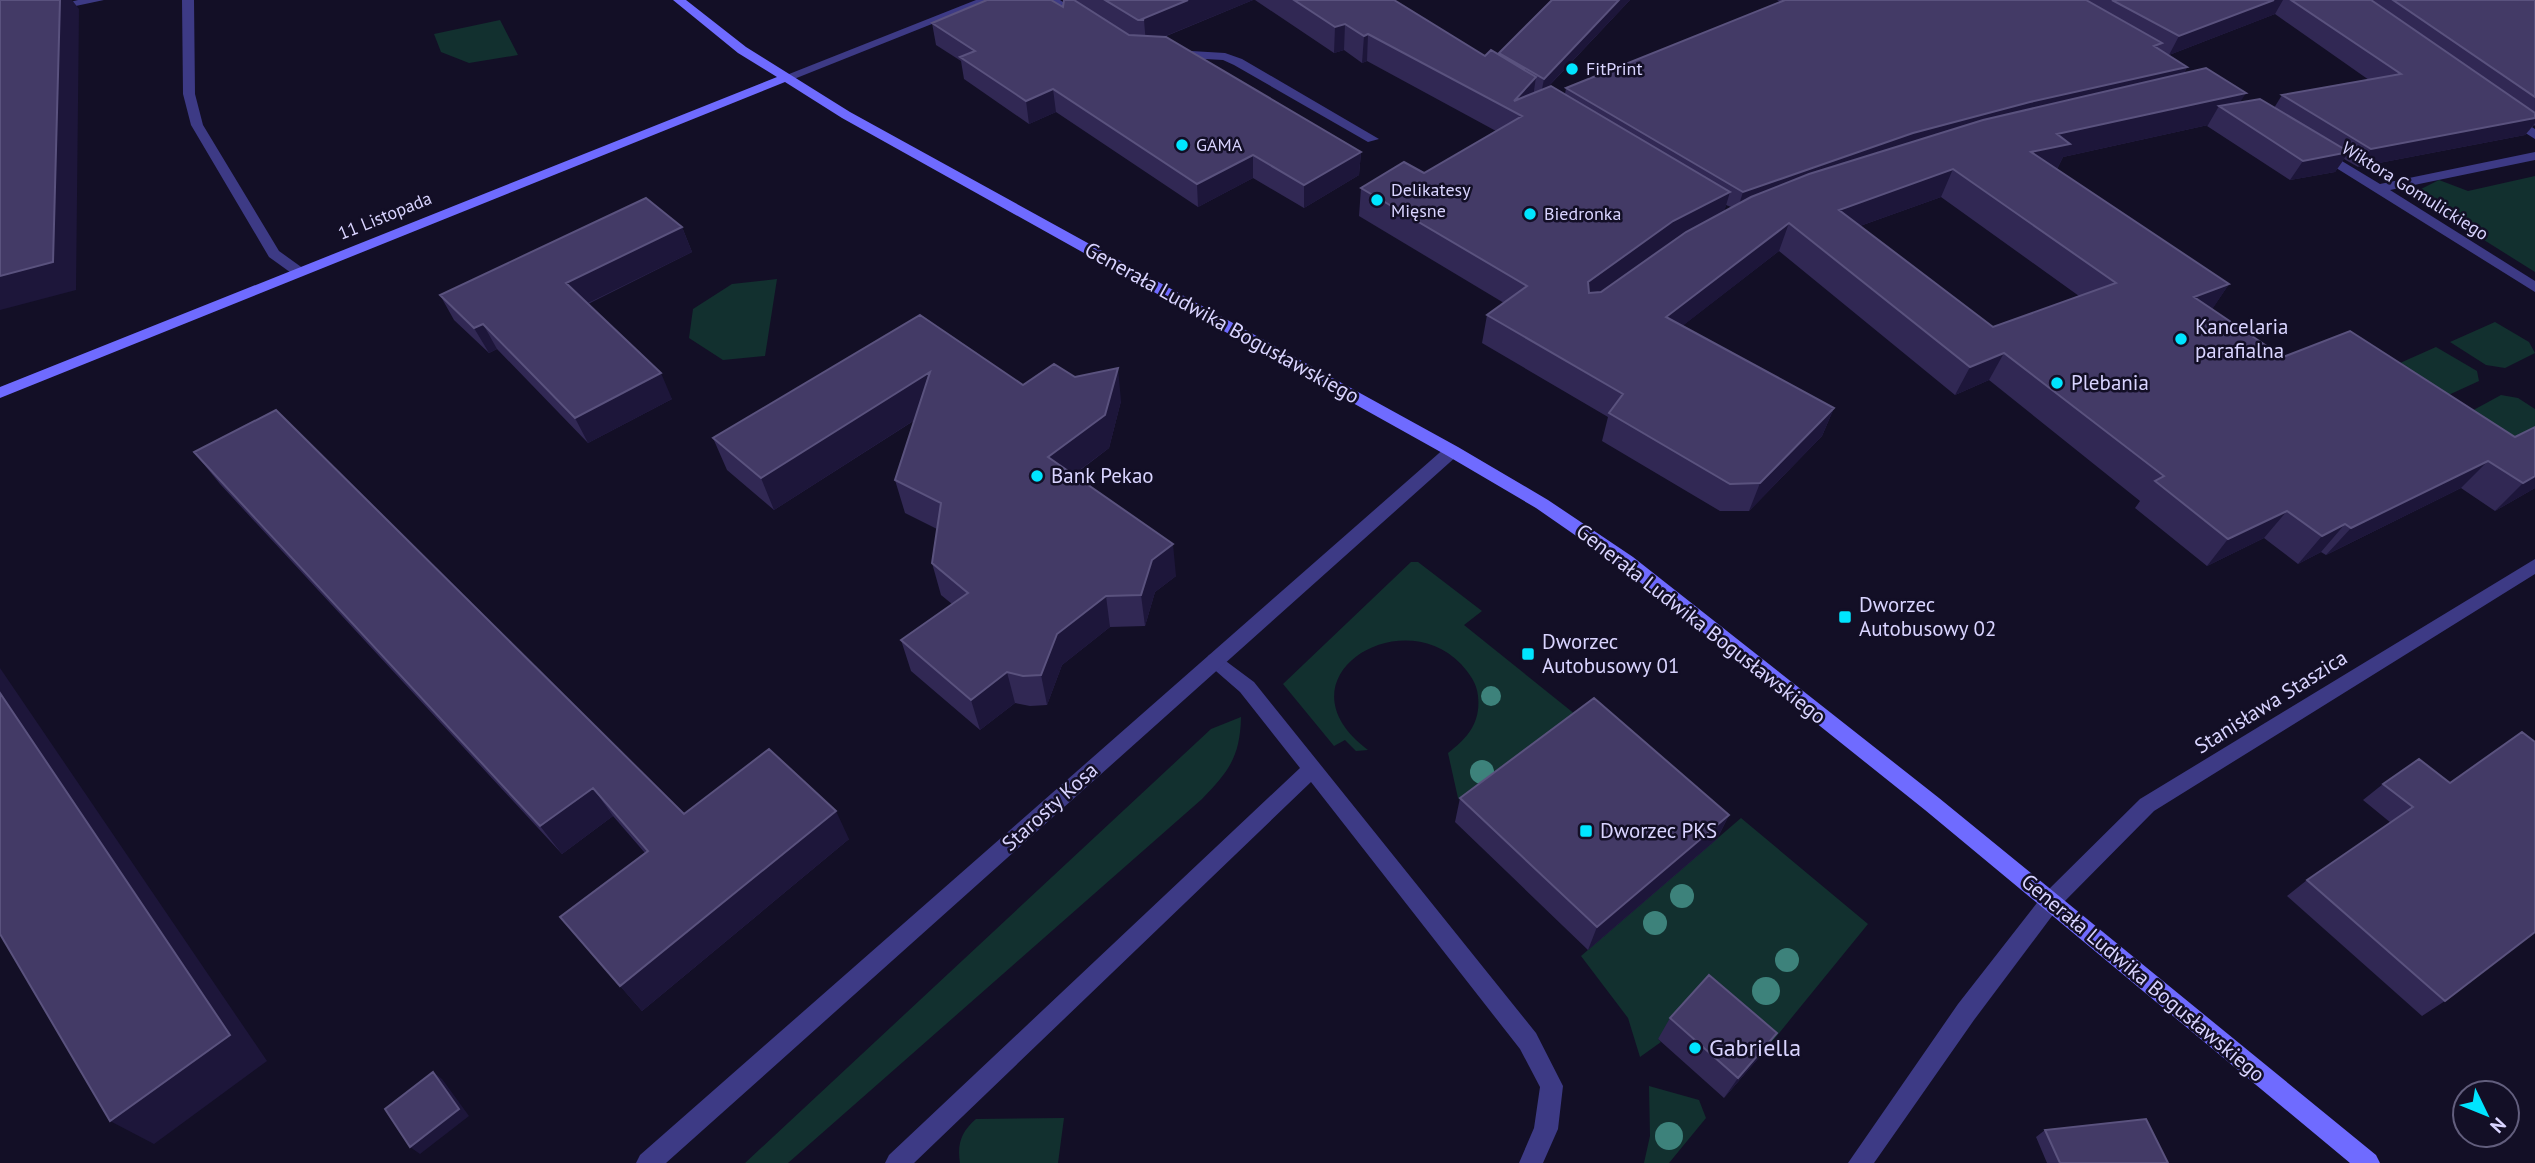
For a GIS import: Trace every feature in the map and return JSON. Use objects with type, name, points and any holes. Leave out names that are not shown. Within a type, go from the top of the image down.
[{"type":"street","points":[[37,10],[98,0]]},
{"type":"street","points":[[188,0],[189,94],[197,125],[274,254],[299,272]]},
{"type":"street","name":"Generała Ludwika Bogusławskiego","points":[[679,0],[733,44],[864,125],[1452,451],[1542,505],[1627,562],[2051,901],[2368,1163]]},
{"type":"street","points":[[785,78],[986,0]]},
{"type":"street","points":[[1052,0],[1084,20]]},
{"type":"street","points":[[1158,54],[1207,55],[1238,62],[1373,139]]},
{"type":"street","name":"11 Listopada","points":[[0,393],[785,78]]},
{"type":"street","points":[[2501,111],[2535,135]]},
{"type":"street","name":"Wiktora Gomulickiego","points":[[2307,144],[2535,287]]},
{"type":"street","points":[[2379,188],[2535,156]]},
{"type":"street","name":"Starosty Kosa","points":[[648,1163],[1452,451]]},
{"type":"street","name":"Stanisława Staszica","points":[[1860,1163],[1966,1012],[2051,901],[2147,806],[2535,566]]},
{"type":"street","points":[[1215,660],[1247,687],[1528,1041],[1552,1086],[1546,1129],[1531,1163]]},
{"type":"street","points":[[897,1163],[1311,770]]},
{"type":"green space","points":[[500,20],[518,55],[469,63],[441,52],[434,34]]},
{"type":"green space","points":[[2535,176],[2535,272],[2425,203],[2417,191],[2439,180],[2468,191]]},
{"type":"green space","points":[[777,279],[765,356],[723,360],[689,338],[693,309],[732,284]]},
{"type":"green space","points":[[2495,322],[2529,342],[2535,353],[2505,368],[2486,365],[2450,342]]},
{"type":"green space","points":[[2436,347],[2477,371],[2479,381],[2431,403],[2382,371]]},
{"type":"green space","points":[[2501,395],[2518,398],[2535,409],[2535,436],[2507,451],[2457,419]]},
{"type":"green space","points":[[1411,562],[1418,562],[1482,611],[1464,625],[1586,723],[1472,810],[1458,798],[1448,753],[1472,729],[1477,714],[1477,691],[1461,664],[1435,646],[1407,641],[1380,645],[1356,657],[1340,675],[1334,698],[1342,724],[1368,750],[1356,751],[1345,740],[1334,746],[1283,684]]},
{"type":"green space","points":[[1241,717],[1238,743],[1231,762],[1202,799],[788,1163],[745,1163],[1211,729]]},
{"type":"green space","points":[[1741,818],[1868,924],[1762,1054],[1697,997],[1658,1039],[1661,1042],[1640,1057],[1628,1018],[1581,956]]},
{"type":"green space","points":[[1649,1086],[1699,1100],[1706,1118],[1669,1163],[1644,1163],[1650,1136]]},
{"type":"green space","points":[[1064,1118],[1058,1163],[960,1163],[961,1139],[976,1119]]},
{"type":"building","points":[[0,0],[60,0],[53,262],[0,276]]},
{"type":"building","points":[[987,0],[1051,0],[1063,7],[1064,0],[1074,0],[1129,35],[1166,37],[1361,152],[1304,185],[1253,155],[1197,184],[1053,89],[1026,101],[960,57],[975,51],[932,23]]},
{"type":"building","points":[[1105,0],[1188,0],[1142,19],[1144,20],[1138,20]]},
{"type":"building","points":[[1294,0],[1394,0],[1485,56],[1491,50],[1536,77],[1514,101],[1551,86],[1730,192],[1673,221],[1588,282],[1589,293],[1601,292],[1686,232],[1751,197],[1809,174],[1983,120],[2206,68],[2246,93],[2057,134],[2070,144],[2031,152],[2229,284],[2194,297],[2283,357],[2350,331],[2515,437],[2535,427],[2535,476],[2523,483],[2488,461],[2351,528],[2345,524],[2322,536],[2287,511],[2228,539],[2155,481],[2164,476],[2004,353],[1970,367],[1789,223],[1666,317],[1834,408],[1760,483],[1730,484],[1609,413],[1623,394],[1487,315],[1527,286],[1361,188],[1404,162],[1424,173],[1522,116],[1368,34],[1364,36],[1345,24],[1335,27]],"holes":[[[1953,169],[2116,283],[1993,327],[1839,210]]]},
{"type":"building","points":[[1552,0],[1619,0],[1544,79],[1499,53]]},
{"type":"building","points":[[1785,0],[2086,0],[2162,43],[2154,46],[2187,67],[2030,102],[1913,133],[1743,192],[1566,88]]},
{"type":"building","points":[[2112,0],[2274,0],[2179,36]]},
{"type":"building","points":[[2291,0],[2371,0],[2535,113],[2535,118],[2371,149],[2282,95],[2401,74]]},
{"type":"building","points":[[2393,0],[2535,0],[2535,97]]},
{"type":"building","points":[[2260,99],[2349,152],[2303,161],[2219,106]]},
{"type":"building","points":[[646,198],[682,227],[566,283],[661,373],[575,418],[483,324],[474,328],[440,295]]},
{"type":"building","points":[[920,315],[1023,385],[1054,364],[1075,377],[1118,368],[1105,415],[1048,457],[1173,544],[1152,560],[1141,595],[1106,596],[1057,634],[1041,675],[1023,676],[1007,672],[971,700],[901,640],[968,593],[932,563],[941,503],[895,480],[930,372],[761,478],[713,438]]},
{"type":"building","points":[[276,410],[684,814],[769,749],[836,811],[620,986],[560,917],[648,851],[593,788],[540,826],[194,452]]},
{"type":"building","points":[[0,693],[230,1035],[110,1121],[0,934]]},
{"type":"building","name":"Dworzec PKS","points":[[1594,698],[1729,815],[1597,927],[1460,798]]},
{"type":"building","points":[[2522,732],[2535,742],[2535,932],[2445,1001],[2307,880],[2413,807],[2383,784],[2419,759],[2450,783]]},
{"type":"building","points":[[1709,975],[1777,1033],[1738,1078],[1670,1018]]},
{"type":"building","points":[[433,1072],[459,1109],[410,1147],[385,1109]]},
{"type":"building","points":[[2146,1119],[2168,1163],[2060,1163],[2045,1130]]},
{"type":"place","name":"FitPrint","points":[[1572,69]]},
{"type":"place","name":"GAMA","points":[[1182,145]]},
{"type":"place","name":"Delikatesy Mięsne","points":[[1377,200]]},
{"type":"place","name":"Biedronka","points":[[1530,214]]},
{"type":"place","name":"Kancelaria parafialna","points":[[2181,339]]},
{"type":"place","name":"Plebania","points":[[2057,383]]},
{"type":"place","name":"Bank Pekao","points":[[1037,476]]},
{"type":"place","name":"Dworzec Autobusowy 02","points":[[1845,617]]},
{"type":"place","name":"Dworzec Autobusowy 01","points":[[1528,654]]},
{"type":"place","name":"Dworzec PKS","points":[[1586,831]]},
{"type":"place","name":"Gabriella","points":[[1695,1048]]}]
